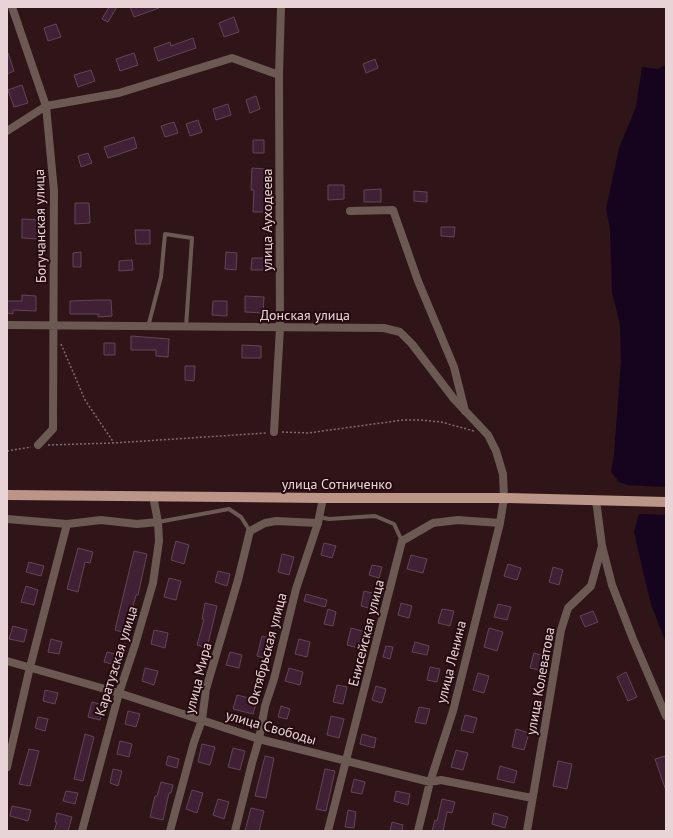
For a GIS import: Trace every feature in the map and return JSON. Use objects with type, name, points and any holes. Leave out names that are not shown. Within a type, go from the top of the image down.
[{"type":"main road","name":"улица Сотниченко","points":[[7,495],[504,498],[666,502]]},
{"type":"street","name":"Богучанская улица","points":[[12,7],[46,106],[54,191],[53,429],[38,445]]},
{"type":"street","name":"улица Ауходеева","points":[[274,432],[280,328],[279,75],[281,7]]},
{"type":"street","points":[[7,131],[46,106],[119,93],[232,58],[279,75]]},
{"type":"street","points":[[350,211],[393,210],[418,281],[454,367],[466,412]]},
{"type":"street","name":"Донская улица","points":[[7,325],[384,328],[400,332],[412,344],[454,399],[488,435],[496,451],[503,474],[504,498]]},
{"type":"street","name":"Каратузская улица","points":[[82,831],[119,693],[136,645],[153,583],[159,541],[158,522],[153,496]]},
{"type":"street","name":"Октябрьская улица","points":[[235,831],[259,740],[265,706],[274,679],[296,589],[318,520],[323,498]]},
{"type":"street","name":"улица Ленина","points":[[418,831],[430,782],[453,711],[500,523],[504,498]]},
{"type":"street","points":[[596,500],[602,546],[612,586],[633,640],[666,716]]},
{"type":"street","points":[[7,519],[67,524],[101,520],[137,524],[158,522]]},
{"type":"street","points":[[250,531],[265,523],[276,521],[318,520]]},
{"type":"street","points":[[402,541],[433,523],[458,520],[500,523]]},
{"type":"street","points":[[7,766],[30,667],[67,524]]},
{"type":"street","name":"улица Мира","points":[[170,831],[194,742],[202,720],[206,689],[238,580],[250,531]]},
{"type":"street","name":"Енисейская улица","points":[[328,831],[402,541]]},
{"type":"street","name":"улица Колеватова","points":[[527,831],[561,630],[568,608],[591,586],[602,546]]},
{"type":"street","name":"улица Свободы","points":[[7,661],[119,693],[259,740],[430,782],[441,780],[532,798]]},
{"type":"lane","points":[[148,327],[161,277],[165,234],[192,238],[186,327]]},
{"type":"lane","points":[[158,522],[229,509],[241,517],[250,531]]},
{"type":"lane","points":[[318,520],[376,516],[394,524],[402,541]]},
{"type":"path","points":[[60,339],[85,400],[114,443]]},
{"type":"path","points":[[7,451],[24,449],[38,445],[114,443],[274,432],[308,433],[403,420],[441,422],[475,431]]},
{"type":"shaded area","points":[[666,65],[666,487],[627,485],[619,482],[611,472],[614,455],[621,361],[620,325],[612,292],[610,228],[606,209],[619,148],[636,107],[642,67],[658,69]]},
{"type":"shaded area","points":[[639,514],[666,515],[666,643],[651,604],[634,532]]},
{"type":"building","points":[[109,7],[117,7],[108,22],[102,19]]},
{"type":"building","points":[[130,7],[159,7],[159,8],[134,17]]},
{"type":"building","points":[[234,17],[239,32],[224,37],[219,23]]},
{"type":"building","points":[[56,24],[61,37],[48,41],[44,28]]},
{"type":"building","points":[[193,38],[196,48],[158,61],[154,48],[170,42],[171,46]]},
{"type":"building","points":[[8,53],[14,71],[7,74],[7,54]]},
{"type":"building","points":[[134,53],[138,65],[120,71],[116,59]]},
{"type":"building","points":[[375,59],[378,68],[366,73],[363,64]]},
{"type":"building","points":[[91,70],[95,81],[78,87],[74,75]]},
{"type":"building","points":[[22,85],[28,103],[14,107],[8,90]]},
{"type":"building","points":[[256,96],[260,109],[250,113],[246,100]]},
{"type":"building","points":[[228,104],[231,115],[216,120],[213,109]]},
{"type":"building","points":[[198,120],[202,132],[190,136],[186,124]]},
{"type":"building","points":[[174,122],[178,133],[165,137],[161,126]]},
{"type":"building","points":[[134,137],[137,148],[108,158],[104,147]]},
{"type":"building","points":[[253,140],[264,140],[264,153],[253,153]]},
{"type":"building","points":[[88,153],[92,163],[81,167],[78,156]]},
{"type":"building","points":[[252,168],[266,169],[266,212],[253,212],[254,190],[251,190]]},
{"type":"building","points":[[328,185],[344,185],[344,199],[328,200]]},
{"type":"building","points":[[381,189],[381,202],[364,202],[364,190]]},
{"type":"building","points":[[414,191],[427,192],[427,202],[414,201]]},
{"type":"building","points":[[75,203],[89,203],[90,223],[75,224]]},
{"type":"building","points":[[22,219],[38,220],[38,239],[22,238]]},
{"type":"building","points":[[441,227],[455,227],[454,237],[441,236]]},
{"type":"building","points":[[135,230],[150,230],[150,244],[136,244]]},
{"type":"building","points":[[81,252],[81,267],[73,267],[73,253]]},
{"type":"building","points":[[226,252],[237,253],[236,270],[225,269]]},
{"type":"building","points":[[252,258],[267,258],[267,270],[251,270]]},
{"type":"building","points":[[132,260],[133,270],[119,271],[119,261]]},
{"type":"building","points":[[22,295],[36,296],[36,311],[13,310],[13,314],[7,313],[7,301],[22,301]]},
{"type":"building","points":[[245,296],[264,297],[263,313],[245,312]]},
{"type":"building","points":[[111,300],[112,316],[98,317],[98,314],[70,314],[70,301]]},
{"type":"building","points":[[213,301],[227,301],[227,316],[212,315]]},
{"type":"building","points":[[131,336],[169,339],[168,357],[156,356],[156,350],[131,350]]},
{"type":"building","points":[[104,343],[115,343],[115,355],[104,355]]},
{"type":"building","points":[[242,345],[261,346],[261,358],[242,358]]},
{"type":"building","points":[[185,366],[195,366],[194,381],[185,380]]},
{"type":"building","points":[[176,541],[189,545],[184,564],[171,560]]},
{"type":"building","points":[[324,543],[336,546],[332,558],[321,555]]},
{"type":"building","points":[[78,548],[93,552],[90,563],[85,562],[78,592],[67,589]]},
{"type":"building","points":[[134,551],[147,554],[138,595],[136,595],[126,633],[115,630]]},
{"type":"building","points":[[282,554],[294,557],[289,575],[278,572]]},
{"type":"building","points":[[411,555],[427,559],[423,573],[407,569]]},
{"type":"building","points":[[29,562],[44,566],[41,576],[26,572]]},
{"type":"building","points":[[508,564],[521,568],[517,580],[504,576]]},
{"type":"building","points":[[372,565],[382,567],[379,578],[369,575]]},
{"type":"building","points":[[553,567],[563,570],[559,585],[549,582]]},
{"type":"building","points":[[218,571],[230,574],[227,586],[215,582]]},
{"type":"building","points":[[169,578],[181,581],[176,600],[164,597]]},
{"type":"building","points":[[26,586],[38,590],[34,605],[21,602]]},
{"type":"building","points":[[364,591],[376,594],[372,609],[361,606]]},
{"type":"building","points":[[306,594],[327,600],[325,607],[304,601]]},
{"type":"building","points":[[205,603],[217,606],[207,648],[197,645],[204,619],[202,619]]},
{"type":"building","points":[[401,603],[412,606],[409,618],[398,615]]},
{"type":"building","points":[[498,604],[511,607],[507,620],[494,617]]},
{"type":"building","points":[[328,609],[336,612],[333,626],[324,624]]},
{"type":"building","points":[[442,609],[454,611],[450,626],[438,623]]},
{"type":"building","points":[[593,611],[598,622],[585,627],[580,616]]},
{"type":"building","points":[[13,626],[27,630],[24,642],[9,639]]},
{"type":"building","points":[[351,628],[366,632],[362,649],[347,645]]},
{"type":"building","points":[[489,628],[503,632],[497,651],[484,647]]},
{"type":"building","points":[[154,630],[168,633],[165,648],[151,644]]},
{"type":"building","points":[[262,636],[274,639],[269,659],[257,656]]},
{"type":"building","points":[[51,639],[62,642],[59,654],[48,652]]},
{"type":"building","points":[[299,639],[310,642],[307,657],[295,654]]},
{"type":"building","points":[[415,642],[429,646],[427,655],[412,652]]},
{"type":"building","points":[[386,646],[393,647],[390,659],[383,657]]},
{"type":"building","points":[[107,652],[119,655],[117,665],[104,662]]},
{"type":"building","points":[[230,652],[242,655],[239,668],[226,665]]},
{"type":"building","points":[[534,653],[544,656],[540,670],[530,668]]},
{"type":"building","points":[[430,667],[440,669],[437,682],[427,680]]},
{"type":"building","points":[[145,668],[158,671],[154,685],[142,681]]},
{"type":"building","points":[[289,668],[303,672],[300,685],[285,681]]},
{"type":"building","points":[[626,672],[637,697],[628,701],[617,677]]},
{"type":"building","points":[[478,673],[489,676],[484,693],[473,690]]},
{"type":"building","points":[[337,685],[347,687],[343,704],[333,702]]},
{"type":"building","points":[[376,686],[386,689],[382,703],[372,700]]},
{"type":"building","points":[[45,690],[58,693],[55,704],[43,701]]},
{"type":"building","points":[[237,695],[257,700],[253,714],[233,709]]},
{"type":"building","points":[[92,702],[104,705],[100,720],[88,717]]},
{"type":"building","points":[[281,706],[290,709],[287,719],[278,717]]},
{"type":"building","points":[[419,707],[430,709],[426,724],[415,722]]},
{"type":"building","points":[[128,711],[140,714],[136,727],[125,724]]},
{"type":"building","points":[[465,715],[477,718],[473,733],[461,730]]},
{"type":"building","points":[[331,716],[344,719],[339,738],[327,735]]},
{"type":"building","points":[[38,717],[48,719],[45,731],[35,728]]},
{"type":"building","points":[[516,729],[529,733],[524,750],[512,747]]},
{"type":"building","points":[[85,734],[94,737],[83,781],[74,779]]},
{"type":"building","points":[[362,734],[376,738],[374,748],[360,744]]},
{"type":"building","points":[[120,741],[132,744],[129,757],[117,754]]},
{"type":"building","points":[[202,744],[215,747],[210,765],[198,762]]},
{"type":"building","points":[[233,748],[245,751],[240,770],[228,767]]},
{"type":"building","points":[[29,749],[39,751],[30,786],[19,784]]},
{"type":"building","points":[[456,750],[468,753],[463,770],[451,767]]},
{"type":"building","points":[[168,756],[179,759],[177,768],[166,765]]},
{"type":"building","points":[[265,756],[274,758],[266,798],[255,796]]},
{"type":"building","points":[[665,756],[666,761],[666,788],[655,759]]},
{"type":"building","points":[[558,761],[572,764],[567,789],[553,786]]},
{"type":"building","points":[[500,766],[517,771],[514,783],[497,779]]},
{"type":"building","points":[[113,769],[122,771],[118,786],[110,783]]},
{"type":"building","points":[[325,769],[335,771],[326,811],[316,809]]},
{"type":"building","points":[[354,779],[365,782],[362,794],[351,792]]},
{"type":"building","points":[[161,782],[173,785],[171,793],[169,793],[163,820],[150,817],[155,796],[157,796]]},
{"type":"building","points":[[192,790],[203,793],[197,813],[186,809]]},
{"type":"building","points":[[66,791],[78,793],[75,804],[63,801]]},
{"type":"building","points":[[396,791],[410,794],[408,805],[394,801]]},
{"type":"building","points":[[218,799],[229,802],[224,819],[213,815]]},
{"type":"building","points":[[442,799],[455,802],[452,813],[447,812],[443,831],[432,831],[435,820],[437,821]]},
{"type":"building","points":[[12,806],[31,810],[28,821],[10,816]]},
{"type":"building","points":[[251,808],[264,811],[259,831],[245,831]]},
{"type":"building","points":[[348,810],[356,812],[354,828],[345,827]]},
{"type":"building","points":[[57,813],[72,817],[68,831],[54,831],[57,822],[55,822]]},
{"type":"building","points":[[494,813],[508,817],[505,828],[492,824]]},
{"type":"building","points":[[392,822],[403,825],[402,831],[390,831]]}]
